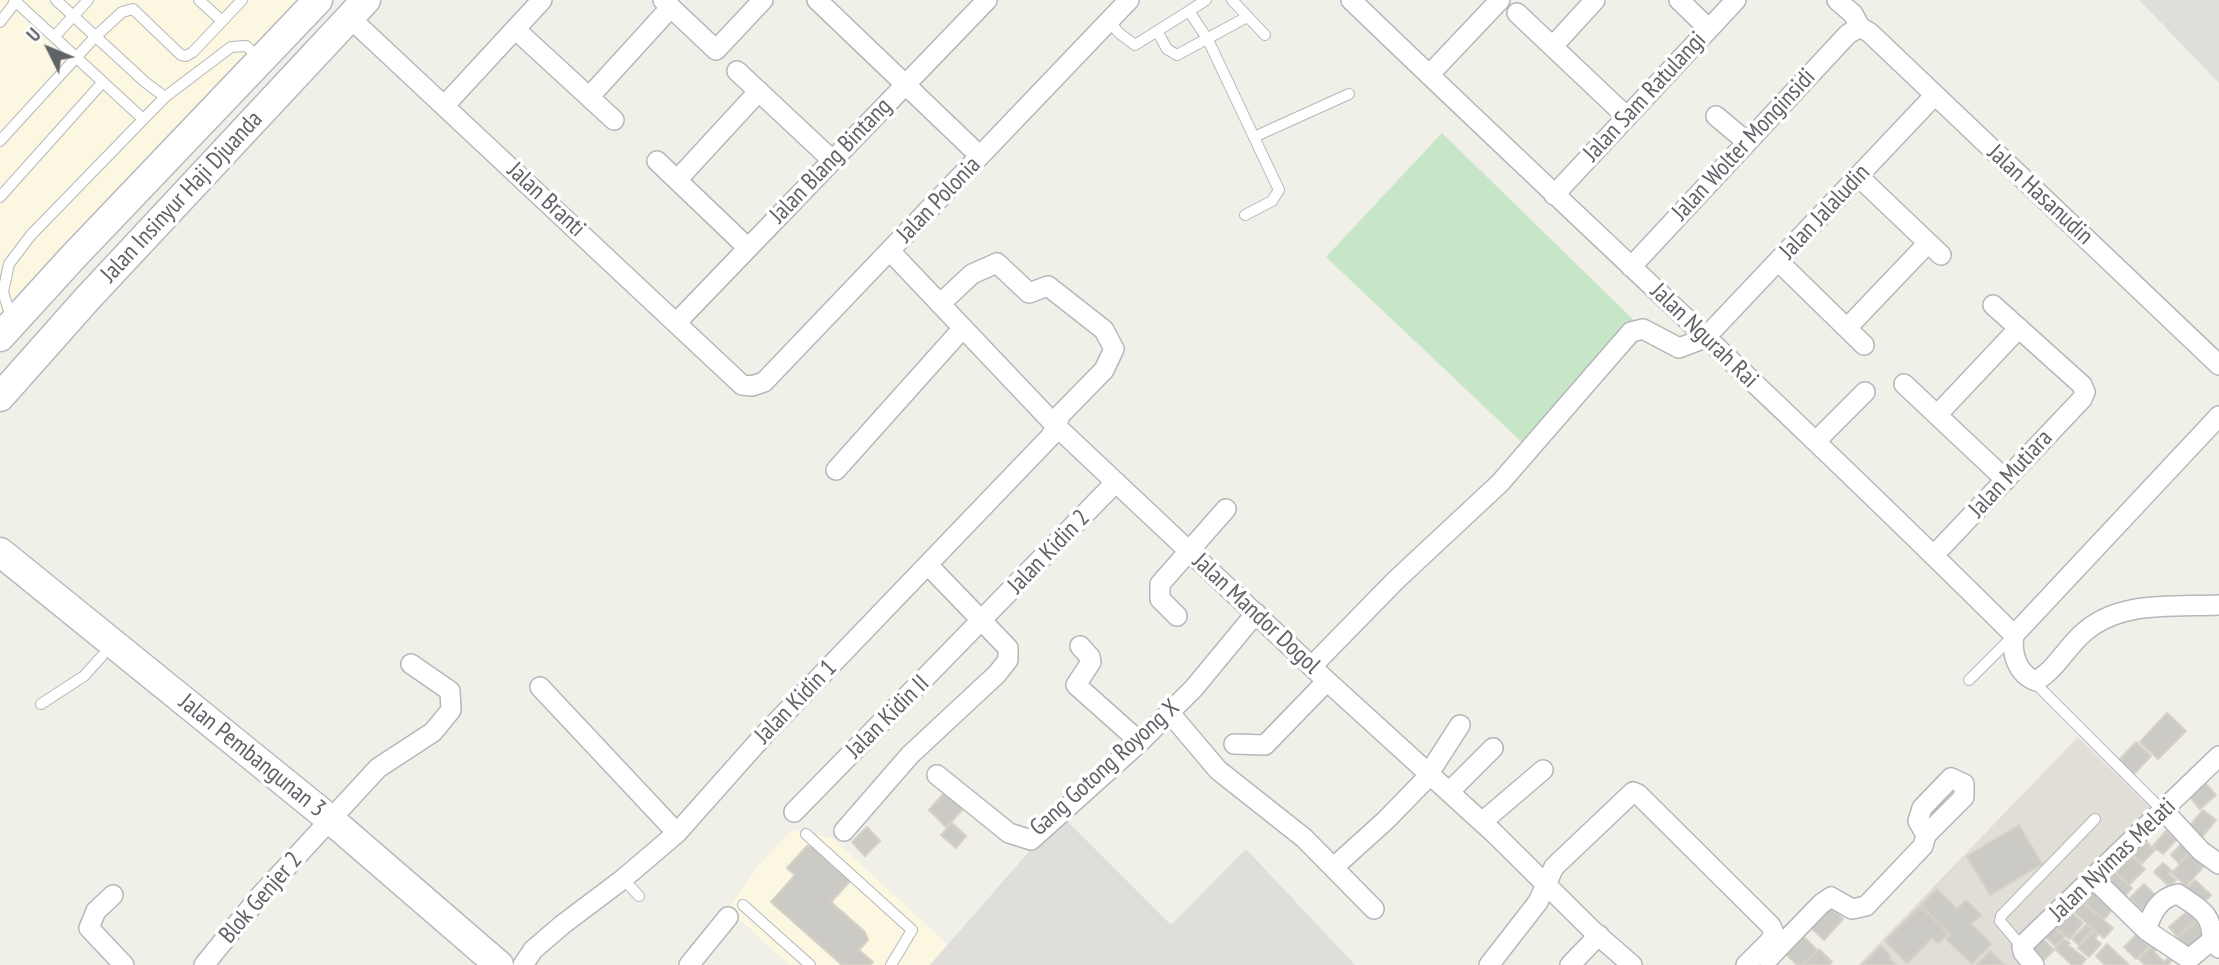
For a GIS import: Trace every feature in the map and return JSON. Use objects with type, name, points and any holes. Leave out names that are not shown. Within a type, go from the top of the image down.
[{"type":"street","name":"Jalan Insinyur Haji Djuanda","points":[[6,330],[318,0]]},
{"type":"street","points":[[444,105],[542,0]]},
{"type":"street","points":[[590,96],[667,4],[716,50],[762,0]]},
{"type":"street","points":[[817,0],[980,156]]},
{"type":"street","name":"Jalan Polonia","points":[[741,385],[752,386],[764,382],[1129,0]]},
{"type":"street","name":"Jalan Ngurah Rai","points":[[1351,0],[1631,267],[1710,333],[2014,635]]},
{"type":"street","points":[[1429,75],[1500,0]]},
{"type":"street","points":[[1553,46],[1595,0]]},
{"type":"street","points":[[1679,0],[1709,29]]},
{"type":"street","name":"Jalan Sam Ratulangi","points":[[1554,195],[1736,0]]},
{"type":"street","name":"Jalan Hasanudin","points":[[1837,0],[1853,14],[1860,27],[1870,33],[2219,365]]},
{"type":"street","name":"Jalan Blang Bintang","points":[[676,323],[982,2]]},
{"type":"street","name":"Jalan Insinyur Haji Djuanda","points":[[0,397],[87,299],[358,9]]},
{"type":"street","name":"Jalan Branti","points":[[358,9],[444,105],[741,385]]},
{"type":"street","points":[[1517,13],[1627,117]]},
{"type":"street","name":"Jalan Wolter Monginsidi","points":[[1631,267],[1848,34],[1860,27]]},
{"type":"street","points":[[515,29],[614,120]]},
{"type":"street","points":[[737,71],[832,160]]},
{"type":"street","points":[[677,180],[759,91]]},
{"type":"street","name":"Jalan Jalaludin","points":[[1710,333],[1934,96]]},
{"type":"street","points":[[1716,116],[1747,142]]},
{"type":"street","points":[[657,161],[748,248]]},
{"type":"street","points":[[1847,328],[1935,249],[1858,177]]},
{"type":"street","name":"Jalan Mandor Dogol","points":[[890,251],[1056,426],[1632,965]]},
{"type":"street","points":[[1778,261],[1864,345]]},
{"type":"street","name":"Jalan Kidin 1","points":[[523,965],[533,950],[562,925],[623,879],[677,833],[764,735],[1051,436],[1061,414],[1104,370],[1114,349],[1104,330],[1048,286],[1029,293],[997,263],[972,274],[940,304]]},
{"type":"street","points":[[60,271],[68,271],[83,284],[87,299]]},
{"type":"street","points":[[1937,415],[2018,328],[1993,305]]},
{"type":"street","points":[[836,470],[963,328]]},
{"type":"street","name":"Jalan Mutiara","points":[[1934,555],[2082,399],[2085,391],[2082,385],[2018,328]]},
{"type":"street","points":[[1312,666],[1396,580],[1500,483],[1631,332],[1643,329],[1679,348],[1710,333]]},
{"type":"street","points":[[1904,384],[2006,480]]},
{"type":"street","points":[[1816,441],[1865,392]]},
{"type":"street","points":[[2219,416],[2014,635],[2012,647],[2018,663],[2029,678],[2036,681],[2046,675],[2081,635],[2096,623],[2113,615],[2140,608],[2219,605]]},
{"type":"street","name":"Jalan Kidin 2","points":[[982,622],[1116,482]]},
{"type":"street","points":[[1177,616],[1160,599],[1160,583],[1226,509]]},
{"type":"street","name":"Jalan Pembangunan 3","points":[[0,552],[326,826],[499,965]]},
{"type":"street","points":[[844,831],[910,755],[997,674],[1008,660],[1008,648],[928,565]]},
{"type":"street","name":"Jalan Pembangunan 3","points":[[0,573],[102,656],[326,826],[481,965]]},
{"type":"street","name":"Gang Gotong Royong X","points":[[936,775],[1009,833],[1031,840],[1140,742],[1194,688],[1256,613]]},
{"type":"street","name":"Jalan Kidin II","points":[[794,812],[982,622]]},
{"type":"street","points":[[1080,646],[1090,657],[1091,663],[1076,685],[1140,742]]},
{"type":"street","name":"Blok Genjer 2","points":[[204,965],[260,896],[378,768],[433,732],[451,710],[450,691],[411,664]]},
{"type":"street","points":[[1234,744],[1265,746],[1327,681]]},
{"type":"street","points":[[540,687],[677,833]]},
{"type":"street","points":[[1169,712],[1218,769],[1304,838],[1374,909]]},
{"type":"street","points":[[1334,867],[1424,781],[1460,725]]},
{"type":"street","points":[[1450,792],[1493,748]]},
{"type":"street","name":"Jalan Nyimas Melati","points":[[2022,947],[2219,756]]},
{"type":"street","points":[[1482,822],[1543,770]]},
{"type":"street","points":[[1489,965],[1538,902],[1554,867],[1633,792],[1639,794],[1699,852],[1771,926],[1774,933],[1770,941],[1746,965]]},
{"type":"street","points":[[2164,811],[2201,851],[2219,864]]},
{"type":"street","points":[[1762,965],[1831,897],[1852,909],[1866,906],[1923,846],[1926,835]]},
{"type":"street","points":[[2094,879],[2146,930],[2189,959],[2216,944],[2212,923],[2200,909],[2178,894],[2167,896],[2153,911],[2146,930]]},
{"type":"street","points":[[113,895],[96,911],[89,928],[124,965]]},
{"type":"street","points":[[689,965],[735,911]]},
{"type":"street","points":[[1570,965],[1598,935]]},
{"type":"street","points":[[2022,947],[2034,965]]},
{"type":"street","points":[[2041,965],[2048,965]]},
{"type":"lane","points":[[0,22],[16,0],[143,119]]},
{"type":"lane","points":[[56,0],[164,97]]},
{"type":"lane","points":[[54,37],[88,0]]},
{"type":"lane","points":[[199,0],[222,21]]},
{"type":"lane","points":[[0,141],[121,12],[133,9],[181,55],[186,56],[193,52],[242,0]]},
{"type":"lane","points":[[1109,21],[1135,45],[1206,0]]},
{"type":"lane","points":[[1232,0],[1265,35]]},
{"type":"lane","points":[[1189,11],[1208,40],[1279,190],[1272,201],[1245,215]]},
{"type":"lane","points":[[1157,31],[1167,49],[1177,55],[1247,17]]},
{"type":"lane","points":[[6,330],[3,292],[9,264],[31,235],[164,97],[231,47],[246,46],[261,59]]},
{"type":"lane","points":[[0,198],[102,83]]},
{"type":"lane","points":[[1254,137],[1349,94]]},
{"type":"lane","points":[[1969,680],[2014,635]]},
{"type":"lane","points":[[41,704],[84,676],[102,656]]},
{"type":"lane","points":[[2036,681],[2164,811]]},
{"type":"lane","points":[[2022,947],[2000,921],[2001,916],[2095,819]]},
{"type":"lane","points":[[806,834],[912,930],[891,965]]},
{"type":"lane","points":[[623,879],[639,896]]},
{"type":"lane","points":[[735,911],[810,965]]},
{"type":"shaded area","points":[[0,0],[318,0],[0,337]]},
{"type":"shaded area","points":[[2139,0],[2219,0],[2219,83]]},
{"type":"shaded area","points":[[2078,737],[2151,808],[2011,952],[2023,965],[1858,965]]},
{"type":"shaded area","points":[[1063,817],[1171,925],[1246,849],[1355,965],[930,965],[1046,832]]},
{"type":"shaded area","points":[[792,830],[833,838],[949,946],[930,965],[789,965],[728,909],[757,867]]},
{"type":"green space","points":[[1442,133],[1647,333],[1529,449],[1326,257]]},
{"type":"building","points":[[2167,713],[2186,731],[2158,759],[2140,742]]},
{"type":"building","points":[[2136,742],[2151,756],[2133,775],[2118,761]]},
{"type":"building","points":[[2205,783],[2216,795],[2200,809],[2190,797]]},
{"type":"building","points":[[945,792],[963,809],[946,827],[929,810]]},
{"type":"building","points":[[2203,810],[2216,820],[2197,843],[2184,833]]},
{"type":"building","points":[[952,823],[966,836],[956,848],[941,835]]},
{"type":"building","points":[[2019,825],[2042,864],[1990,895],[1967,856]]},
{"type":"building","points":[[867,827],[880,841],[865,856],[852,842]]},
{"type":"building","points":[[2166,831],[2176,840],[2163,854],[2153,846]]},
{"type":"building","points":[[2140,836],[2155,850],[2142,863],[2127,850]]},
{"type":"building","points":[[2184,841],[2192,849],[2179,863],[2171,855]]},
{"type":"building","points":[[807,846],[818,848],[852,879],[831,902],[865,932],[868,940],[859,950],[873,962],[870,965],[842,965],[771,902],[795,875],[787,868]]},
{"type":"building","points":[[2127,852],[2145,869],[2129,885],[2111,867]]},
{"type":"building","points":[[2189,854],[2203,867],[2186,886],[2172,873]]},
{"type":"building","points":[[2163,863],[2172,871],[2169,874],[2176,880],[2170,887],[2154,872]]},
{"type":"building","points":[[2112,870],[2132,888],[2120,902],[2099,883]]},
{"type":"building","points":[[2195,880],[2211,895],[2200,906],[2184,891]]},
{"type":"building","points":[[2097,884],[2119,902],[2104,919],[2082,901]]},
{"type":"building","points":[[2144,884],[2158,898],[2144,912],[2130,898]]},
{"type":"building","points":[[1937,889],[1957,909],[1966,900],[1981,915],[1971,924],[1991,944],[1972,964],[1946,939],[1951,935],[1921,905]]},
{"type":"building","points":[[2080,901],[2113,928],[2104,938],[2072,910]]},
{"type":"building","points":[[1827,905],[1843,919],[1824,940],[1808,925]]},
{"type":"building","points":[[1920,906],[1948,934],[1938,943],[1932,938],[1907,963],[1885,941]]},
{"type":"building","points":[[2065,907],[2083,923],[2069,939],[2051,923]]},
{"type":"building","points":[[2188,911],[2196,920],[2177,936],[2169,927]]},
{"type":"building","points":[[2196,922],[2206,933],[2186,951],[2176,939]]},
{"type":"building","points":[[2087,924],[2093,929],[2079,945],[2072,939]]},
{"type":"building","points":[[2051,925],[2064,937],[2055,946],[2043,934]]},
{"type":"building","points":[[2141,930],[2153,942],[2136,959],[2124,947]]},
{"type":"building","points":[[2094,931],[2098,934],[2095,939],[2101,944],[2089,957],[2078,948]]},
{"type":"building","points":[[1801,934],[1817,950],[1801,965],[1797,965],[1784,952]]},
{"type":"building","points":[[2041,937],[2054,950],[2044,960],[2030,947]]},
{"type":"building","points":[[2064,939],[2086,959],[2081,965],[2072,965],[2055,949]]},
{"type":"building","points":[[2107,944],[2129,965],[2105,965],[2096,956]]},
{"type":"building","points":[[2154,944],[2158,948],[2154,952],[2164,962],[2169,957],[2172,960],[2168,965],[2145,965],[2139,959]]},
{"type":"building","points":[[1881,946],[1896,965],[1862,965]]},
{"type":"building","points":[[1819,949],[1832,962],[1829,965],[1803,965]]},
{"type":"building","points":[[1990,951],[2005,965],[1977,965]]}]
